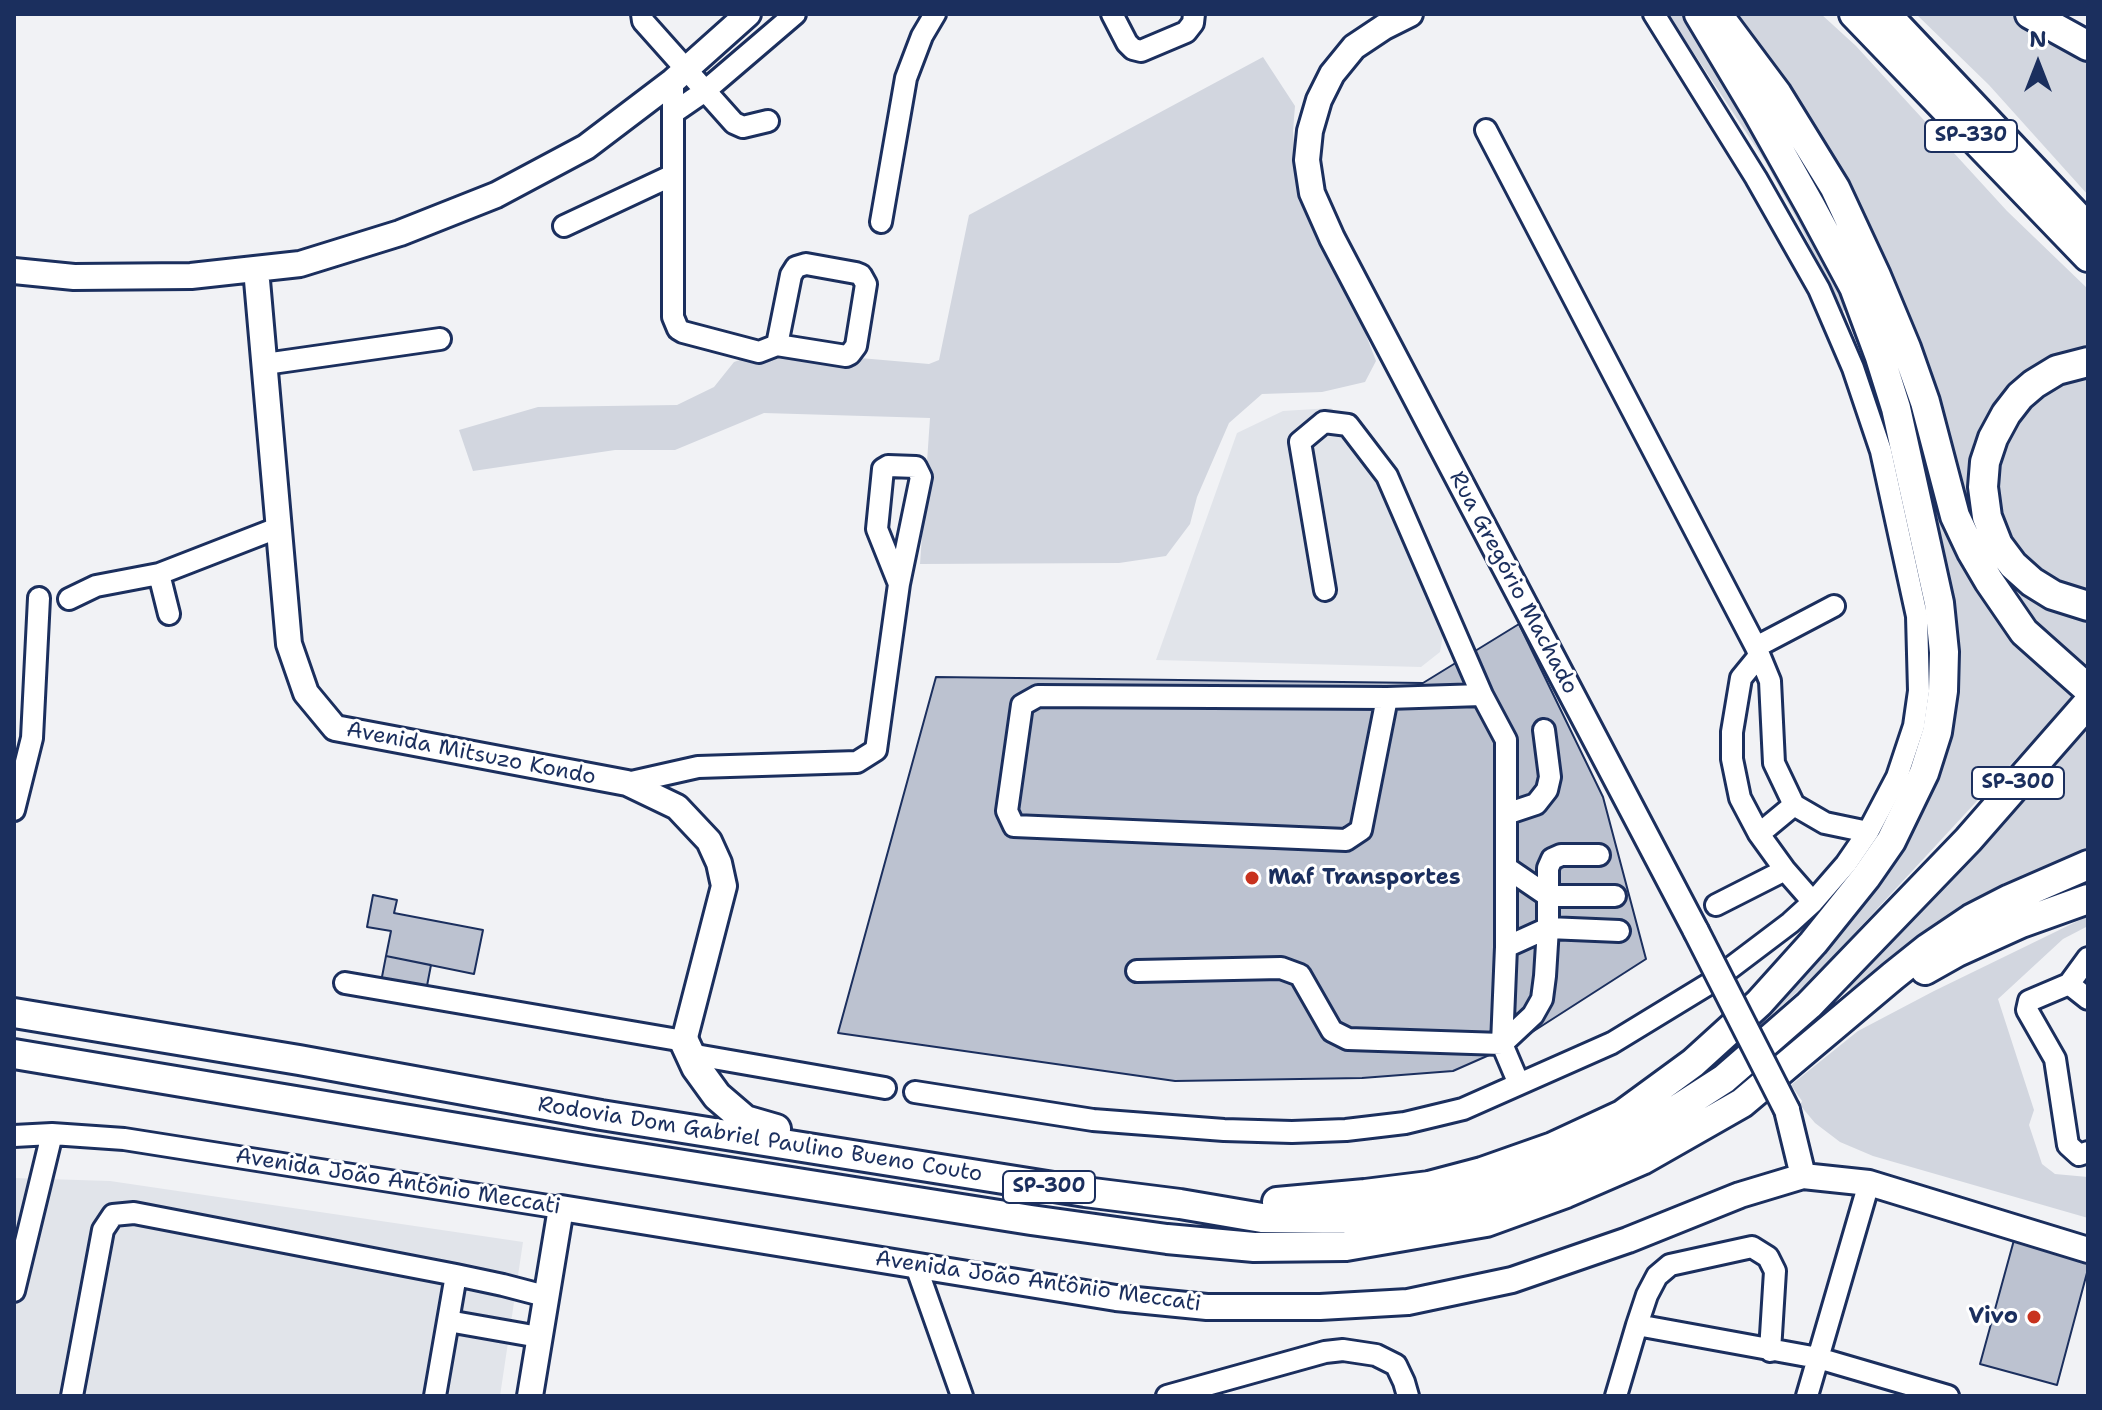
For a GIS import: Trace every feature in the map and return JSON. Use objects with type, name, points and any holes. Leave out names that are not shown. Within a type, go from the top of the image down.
[{"type":"highway","points":[[1180,1204],[1263,1203],[1429,1186],[1482,1172],[1553,1147],[1622,1115],[1693,1063],[1759,1003],[1813,943],[1891,841],[1924,773],[1937,732],[1943,691],[1944,652],[1939,603],[1896,408],[1854,287],[1757,111],[1699,14]]},
{"type":"highway","points":[[1718,14],[1794,121],[1835,188],[1865,251],[1906,348],[1925,402],[1955,516],[1972,552],[2024,632],[2088,689]]},
{"type":"highway","name":"SP-330","points":[[1854,14],[2088,257]]},
{"type":"highway","name":"SP-330","points":[[1886,14],[2088,228]]},
{"type":"highway","points":[[2030,14],[2088,46]]},
{"type":"highway","points":[[2088,362],[2057,370],[2020,396],[1993,438],[1985,462],[1983,487],[1987,517],[1998,545],[2013,565],[2053,595],[2088,606]]},
{"type":"highway","name":"Rodovia Dom Gabriel Paulino Bueno Couto","points":[[14,1013],[586,1113],[1262,1218],[1347,1218],[1417,1211],[1483,1196],[1556,1172],[1637,1135],[1724,1079],[1809,1005],[1968,840],[2088,703]]},
{"type":"highway","name":"Rodovia Dom Gabriel Paulino Bueno Couto","points":[[14,1054],[899,1200],[1152,1237],[1254,1247],[1346,1246],[1486,1222],[1566,1193],[1642,1160],[1742,1103],[1893,976],[1971,919],[2088,865]]},
{"type":"highway","points":[[1808,1048],[1957,952],[2059,908],[2088,901]]},
{"type":"highway","points":[[14,1004],[121,1030]]},
{"type":"highway","points":[[687,1048],[696,1067],[717,1096],[745,1120],[916,1166]]},
{"type":"main road","points":[[14,271],[74,277],[176,277],[300,264],[400,233],[496,195],[586,147],[680,75],[748,14]]},
{"type":"main road","name":"Rua Gregório Machado","points":[[1410,14],[1354,47],[1332,74],[1319,100],[1310,131],[1307,160],[1312,193],[1332,238],[1787,1110],[1803,1176]]},
{"type":"main road","name":"Avenida Mitsuzo Kondo","points":[[256,269],[289,644],[306,693],[335,728],[627,783],[677,807],[709,841],[719,863],[724,886],[687,1048]]},
{"type":"main road","name":"Avenida João Antônio Meccati","points":[[561,1208],[1116,1298],[1207,1307],[1320,1307],[1408,1302],[1512,1280],[1628,1240],[1740,1195],[1803,1176],[1869,1183],[2088,1250]]},
{"type":"main road","points":[[530,1396],[561,1208]]},
{"type":"street","points":[[642,14],[643,21],[680,75],[705,91],[734,123],[743,127],[768,121]]},
{"type":"street","points":[[673,113],[705,91],[795,14]]},
{"type":"street","points":[[881,222],[906,78],[922,36],[935,14]]},
{"type":"street","points":[[1112,14],[1127,43],[1141,51],[1186,32],[1193,23],[1194,14]]},
{"type":"street","points":[[915,1092],[1093,1120],[1224,1130],[1346,1130],[1405,1123],[1463,1109],[1612,1043],[1712,982],[1813,902],[1846,864],[1868,832],[1897,777],[1914,726],[1919,691],[1917,616],[1881,451],[1853,368],[1819,289],[1756,178],[1654,14]]},
{"type":"street","points":[[680,75],[673,113],[673,317],[678,329],[759,352],[777,345],[841,356],[850,354],[856,346],[866,289],[864,279],[856,273],[806,264],[796,267],[791,275],[777,345]]},
{"type":"street","points":[[1486,130],[1757,651],[1770,681],[1774,763],[1794,805],[1825,823],[1868,832]]},
{"type":"street","points":[[564,226],[673,175]]},
{"type":"street","points":[[265,364],[440,339]]},
{"type":"street","points":[[1325,590],[1300,442],[1324,422],[1348,425],[1387,476],[1482,695],[1506,740],[1506,947],[1502,1044],[1519,1084]]},
{"type":"street","points":[[627,783],[698,767],[857,762],[876,750],[899,584],[921,477],[916,467],[888,466],[883,469],[877,529],[899,584]]},
{"type":"street","points":[[69,599],[96,586],[159,574],[280,527]]},
{"type":"street","points":[[159,574],[169,614]]},
{"type":"street","points":[[14,810],[39,598]]},
{"type":"street","points":[[1813,902],[1759,834],[1740,798],[1732,759],[1732,732],[1741,678],[1757,651],[1834,606]]},
{"type":"street","points":[[1387,698],[1361,830],[1346,840],[1014,826],[1007,811],[1022,705],[1038,696],[1387,698],[1482,695]]},
{"type":"street","points":[[1506,814],[1536,804],[1547,790],[1550,777],[1544,730]]},
{"type":"street","points":[[1759,834],[1794,805]]},
{"type":"street","points":[[1137,971],[1281,968],[1300,975],[1332,1031],[1348,1039],[1502,1044],[1533,1015],[1542,999],[1548,928],[1548,868],[1552,859],[1561,855],[1599,855]]},
{"type":"street","points":[[1507,868],[1548,896],[1615,896]]},
{"type":"street","points":[[1716,905],[1785,870]]},
{"type":"street","points":[[1506,947],[1548,928],[1619,931]]},
{"type":"street","points":[[2088,958],[2069,984],[2029,1001],[2027,1010],[2055,1059],[2068,1145],[2079,1155],[2088,1152]]},
{"type":"street","points":[[345,983],[885,1088]]},
{"type":"street","points":[[2069,984],[2088,999]]},
{"type":"street","points":[[14,1291],[23,1213],[52,1134]]},
{"type":"street","name":"Avenida João Antônio Meccati","points":[[14,1136],[52,1134],[124,1139],[561,1208]]},
{"type":"street","points":[[1807,1396],[1869,1183]]},
{"type":"street","points":[[72,1396],[103,1230],[113,1215],[134,1213],[456,1275],[545,1296]]},
{"type":"street","points":[[1616,1396],[1647,1295],[1657,1276],[1670,1265],[1752,1247],[1768,1257],[1775,1271],[1770,1351]]},
{"type":"street","points":[[916,1266],[962,1396]]},
{"type":"street","points":[[435,1396],[456,1275]]},
{"type":"street","points":[[448,1321],[539,1337]]},
{"type":"street","points":[[1637,1325],[1818,1358],[1948,1396]]},
{"type":"street","points":[[1167,1396],[1325,1352],[1343,1350],[1376,1355],[1396,1365],[1408,1396]]},
{"type":"shaded area","points":[[1668,14],[1687,14],[1774,158],[1850,307],[1841,312],[1801,227],[1765,161]]},
{"type":"shaded area","points":[[1735,14],[1821,14],[1856,46],[2007,211],[2088,289],[2088,349],[2038,366],[2017,380],[1999,398],[1973,443],[1971,481],[1987,546],[2088,613],[2088,680],[2042,638],[1986,556],[1788,88]]},
{"type":"shaded area","points":[[1916,14],[2015,14],[2088,55],[2088,195],[1989,85]]},
{"type":"shaded area","points":[[1263,57],[1295,106],[1293,131],[1298,199],[1346,283],[1376,361],[1365,382],[1322,392],[1262,394],[1229,423],[1197,497],[1190,524],[1166,556],[1119,563],[920,564],[930,418],[764,413],[675,450],[615,450],[473,471],[459,430],[538,407],[677,405],[714,387],[734,362],[768,350],[929,364],[939,360],[969,215]]},
{"type":"shaded area","points":[[2088,374],[2088,597],[2035,576],[2003,533],[1992,488],[1995,462],[2017,415],[2047,392],[2068,380]]},
{"type":"shaded area","points":[[1331,408],[1359,429],[1439,617],[1443,635],[1440,652],[1421,667],[1156,660],[1237,433],[1283,411]]},
{"type":"shaded area","points":[[1935,494],[1943,520],[2075,695],[1815,976],[1759,1026],[1754,1017],[1943,741],[1928,497]]},
{"type":"shaded area","points":[[2088,728],[2088,849],[1998,891],[1854,992],[1848,987]]},
{"type":"shaded area","points":[[2088,916],[2088,926],[2063,939],[1998,999],[2034,1110],[2029,1125],[2042,1164],[2055,1174],[2088,1177],[2088,1218],[1873,1156],[1840,1142],[1815,1123],[1800,1105],[1802,1101],[1791,1085],[1858,1031]]},
{"type":"shaded area","points":[[14,1178],[110,1181],[523,1242],[500,1396],[14,1396]]},
{"type":"building","name":"Maf Transportes","points":[[1519,624],[1603,797],[1646,959],[1512,1045],[1453,1071],[1362,1078],[1175,1081],[838,1033],[936,677],[1423,683]]},
{"type":"building","points":[[373,895],[397,900],[394,913],[483,930],[474,974],[386,956],[391,931],[367,927]]},
{"type":"building","points":[[386,956],[431,965],[426,991],[381,982]]},
{"type":"building","name":"Vivo","points":[[2014,1240],[2088,1260],[2057,1385],[1980,1364]]},
{"type":"place","name":"Maf Transportes","points":[[1252,878]]},
{"type":"place","name":"Vivo","points":[[2034,1317]]}]
